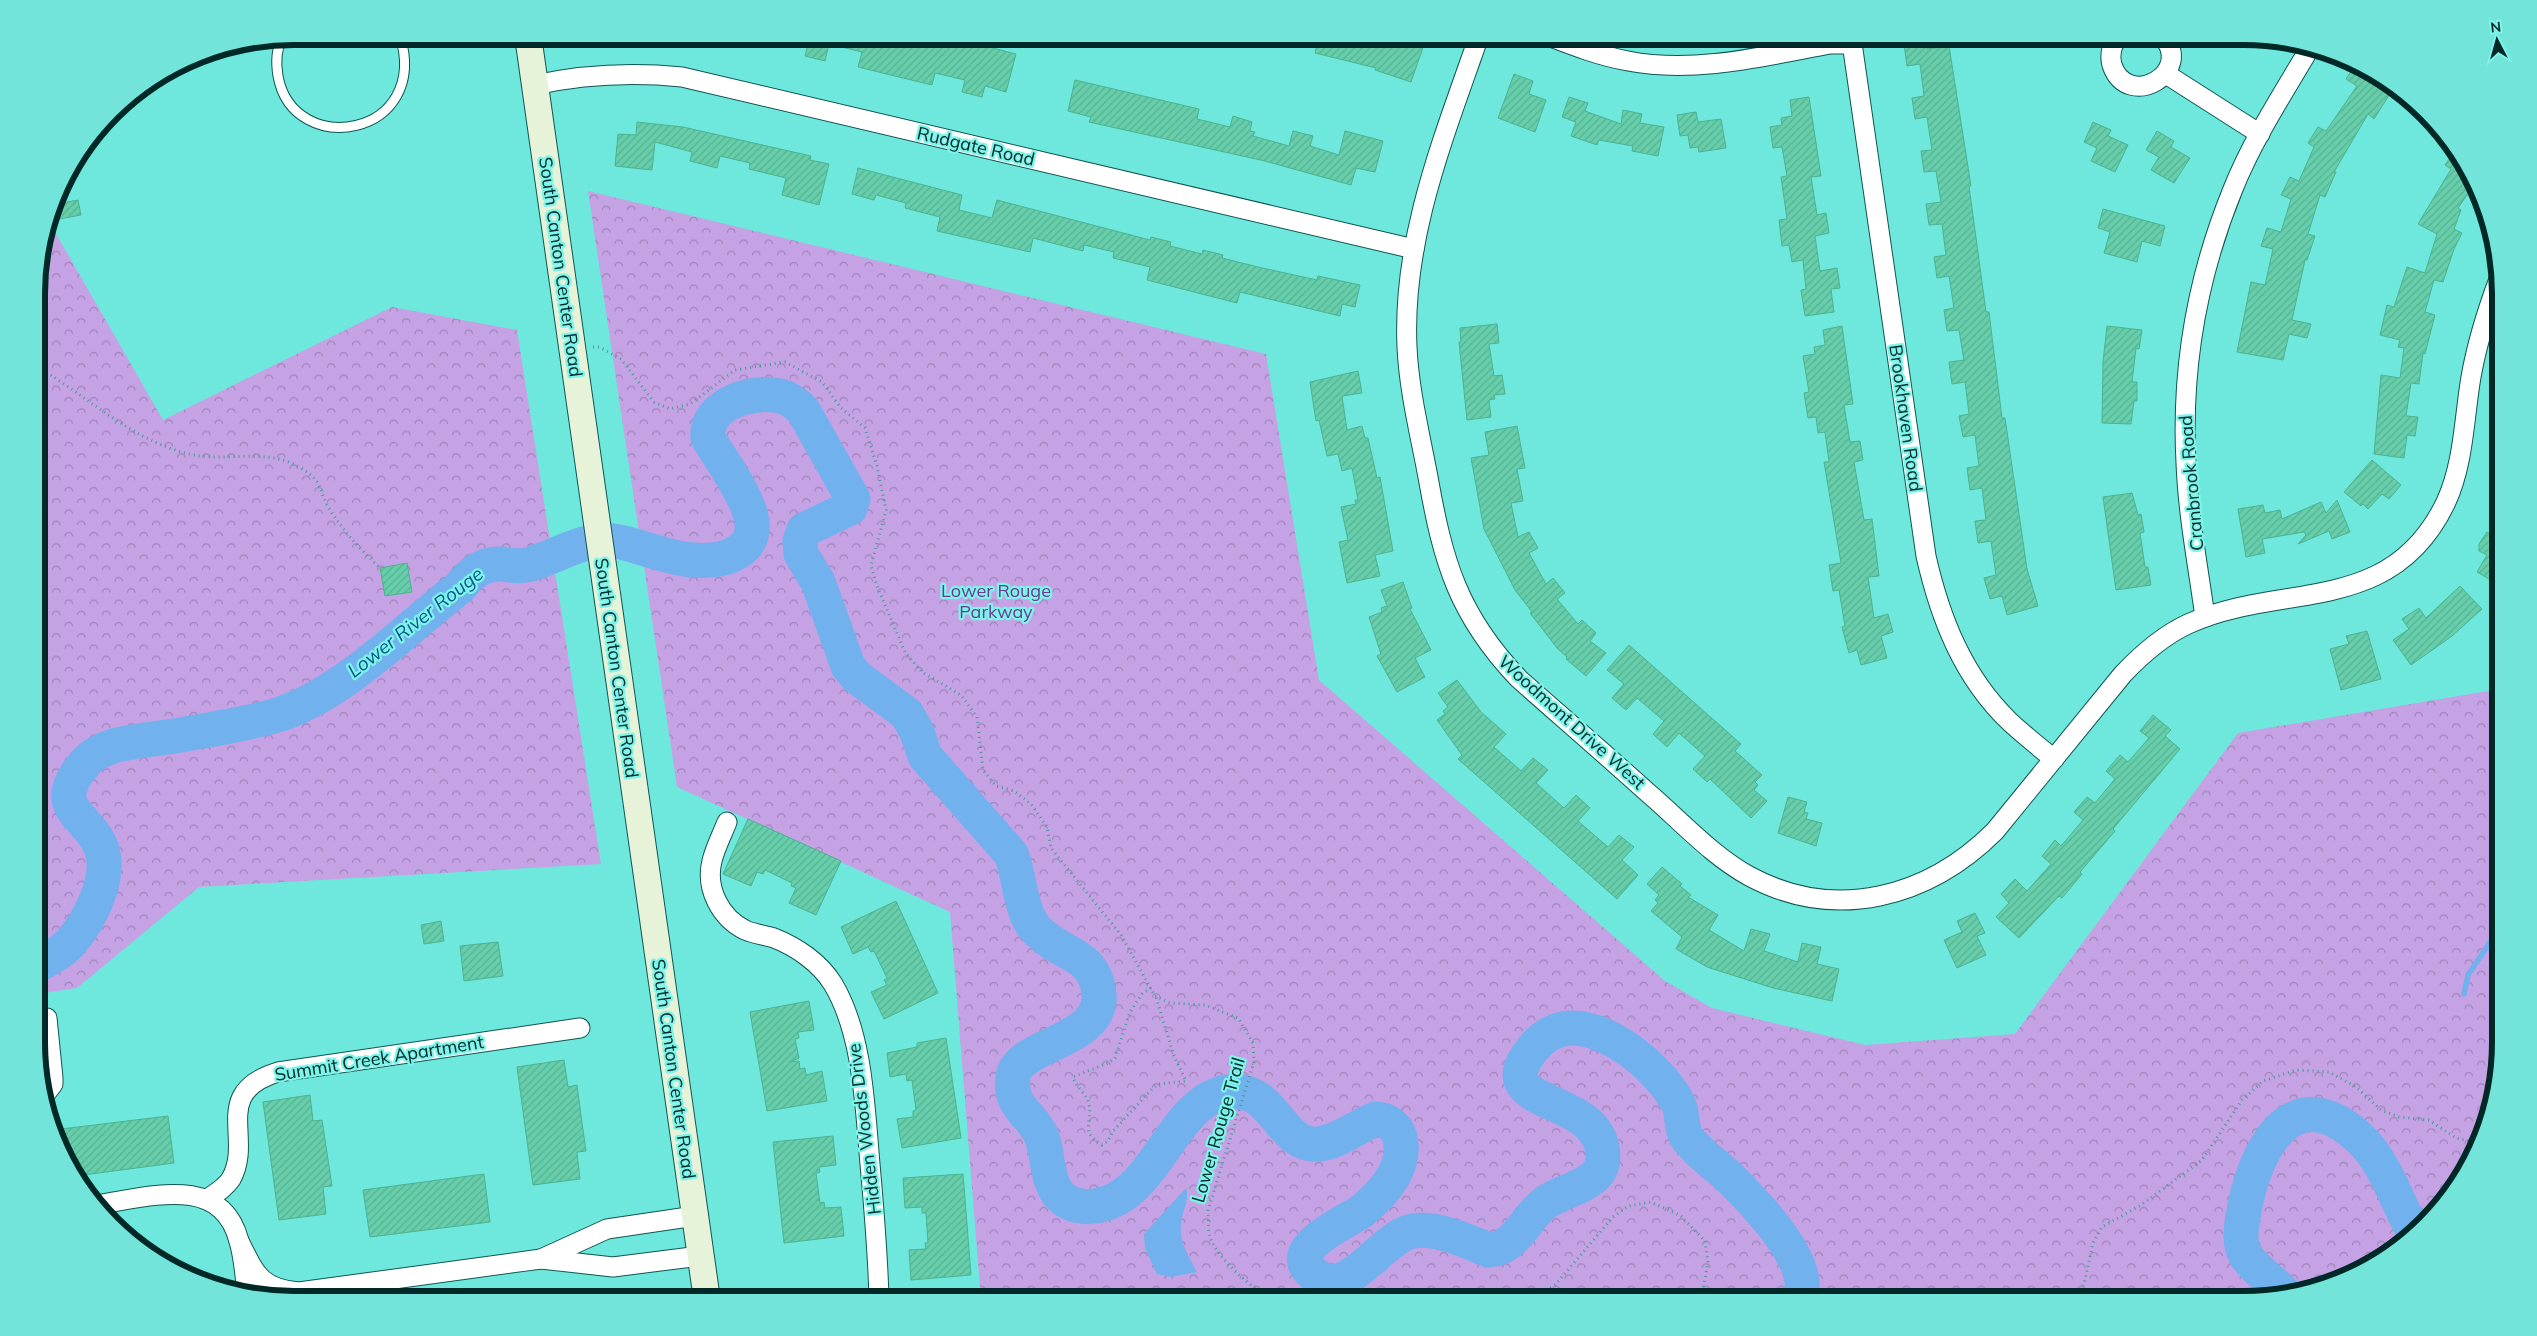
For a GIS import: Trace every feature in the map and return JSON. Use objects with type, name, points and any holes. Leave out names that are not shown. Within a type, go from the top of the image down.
[{"type":"main road","name":"South Canton Center Road","points":[[529,45],[706,1291]]},
{"type":"street","name":"Woodmont Drive West","points":[[1476,45],[1431,175],[1414,249],[1407,318],[1411,386],[1439,538],[1448,569],[1461,600],[1487,642],[1519,679],[1726,861],[1768,885],[1815,897],[1863,898],[1903,890],[1941,874],[1975,851],[1995,831],[2140,655],[2169,634],[2205,617],[2239,608],[2351,587],[2395,564],[2414,548],[2433,524],[2452,486],[2458,466],[2477,346],[2492,300]]},
{"type":"street","points":[[1573,45],[1598,54],[1654,65],[1696,65],[1824,45]]},
{"type":"street","name":"Brookhaven Road","points":[[1853,45],[1926,556],[1934,593],[1952,640],[1977,683],[2009,721],[2054,759]]},
{"type":"street","points":[[2114,45],[2111,50],[2111,62],[2116,73],[2124,81],[2134,86],[2146,86],[2157,82],[2166,74],[2171,52],[2167,45]]},
{"type":"street","name":"Cranbrook Road","points":[[2205,617],[2186,464],[2184,405],[2188,358],[2198,299],[2213,242],[2234,187],[2260,134],[2308,53]]},
{"type":"street","name":"Rudgate Road","points":[[535,85],[606,73],[643,73],[682,77],[1414,249]]},
{"type":"street","points":[[2166,74],[2260,134]]},
{"type":"street","name":"Hidden Woods Drive","points":[[727,822],[711,861],[710,881],[724,917],[746,931],[775,938],[814,962],[832,983],[844,1006],[853,1031],[866,1115],[879,1291]]},
{"type":"street","points":[[47,1018],[53,1078],[53,1084],[50,1088]]},
{"type":"street","name":"Summit Creek Apartment","points":[[207,1199],[222,1190],[230,1180],[236,1166],[237,1112],[242,1097],[253,1084],[264,1076],[278,1072],[580,1028]]},
{"type":"street","points":[[107,1206],[179,1194],[207,1199],[226,1212],[256,1274],[262,1281],[278,1290]]},
{"type":"street","points":[[541,1259],[607,1229],[695,1216]]},
{"type":"street","points":[[239,1241],[246,1286]]},
{"type":"street","points":[[320,1291],[541,1259],[613,1267],[700,1256]]},
{"type":"lane","points":[[280,46],[276,64],[280,85],[290,104],[306,118],[320,124],[347,128],[367,123],[385,111],[398,95],[405,75],[406,54],[403,45]]},
{"type":"path","points":[[573,349],[599,347],[621,358],[654,402],[670,409],[690,404],[735,370],[785,362],[822,382],[841,408],[865,428],[877,466],[886,510],[871,566],[877,586],[905,652],[922,672],[961,695],[967,702],[978,717],[982,770],[996,786],[1014,791],[1031,804],[1047,827],[1051,848],[1122,935],[1151,988],[1155,996],[1174,1056],[1186,1081],[1158,1084],[1113,1131],[1108,1141],[1102,1144],[1093,1140],[1087,1128],[1089,1104],[1085,1094],[1075,1085],[1073,1077],[1108,1063],[1115,1058],[1130,1012],[1142,994],[1151,988]]},
{"type":"path","points":[[45,370],[130,430],[186,454],[271,456],[300,468],[316,478],[323,489],[329,508],[348,537],[380,568]]},
{"type":"path","name":"Lower Rouge Trail","points":[[1155,996],[1170,1003],[1205,1005],[1238,1018],[1253,1043],[1254,1062],[1208,1210],[1210,1234],[1217,1251],[1256,1291]]},
{"type":"path","points":[[2079,1291],[2084,1284],[2093,1243],[2102,1227],[2141,1205],[2202,1160],[2242,1100],[2263,1081],[2296,1070],[2329,1072],[2356,1087],[2380,1110],[2399,1117],[2429,1120],[2456,1138],[2471,1141]]},
{"type":"path","points":[[1546,1291],[1556,1284],[1613,1217],[1628,1206],[1651,1202],[1681,1216],[1705,1241],[1708,1263],[1703,1291]]},
{"type":"green space","name":"Lower Rouge Parkway","points":[[588,191],[1266,354],[1319,680],[1665,981],[1712,1008],[1865,1045],[2015,1034],[2238,733],[2492,690],[2492,1042],[2490,1074],[2484,1106],[2466,1152],[2441,1194],[2419,1218],[2395,1240],[2353,1265],[2307,1283],[2275,1289],[2243,1291],[980,1291],[950,912],[677,787]]},
{"type":"green space","points":[[53,229],[163,420],[392,307],[517,330],[601,864],[199,887],[77,988],[45,993],[45,294],[47,262]]},
{"type":"water","points":[[1186,1188],[1187,1197],[1181,1223],[1181,1236],[1185,1249],[1197,1272],[1171,1277],[1157,1274],[1145,1248],[1144,1234]]},
{"type":"building","points":[[808,45],[829,45],[825,61],[805,56]]},
{"type":"building","points":[[833,45],[965,45],[973,47],[974,45],[982,45],[1016,54],[1006,92],[985,86],[982,97],[962,92],[965,80],[935,73],[932,85],[858,67],[862,52]]},
{"type":"building","points":[[1317,45],[1424,45],[1411,82],[1375,70],[1376,68],[1315,53]]},
{"type":"building","points":[[1904,45],[1926,45],[1927,49],[1949,46],[1971,186],[1969,186],[1986,312],[1989,312],[2002,418],[2005,418],[2027,569],[2038,606],[2007,615],[2002,596],[1990,599],[1984,578],[1996,575],[1991,541],[1978,543],[1975,521],[1986,520],[1982,488],[1970,490],[1967,468],[1979,466],[1975,435],[1963,437],[1959,416],[1969,414],[1965,382],[1952,384],[1949,362],[1964,360],[1959,330],[1947,331],[1944,310],[1954,308],[1949,276],[1937,278],[1934,257],[1946,255],[1942,224],[1929,225],[1926,204],[1941,202],[1936,171],[1924,172],[1921,151],[1932,150],[1927,117],[1915,119],[1912,98],[1924,96],[1920,64],[1907,66]]},
{"type":"building","points":[[2352,70],[2390,93],[2374,119],[2368,114],[2334,172],[2336,172],[2325,197],[2320,195],[2308,234],[2315,236],[2307,260],[2305,260],[2292,320],[2311,324],[2307,338],[2289,334],[2283,360],[2237,352],[2251,282],[2265,285],[2273,249],[2261,246],[2267,228],[2281,232],[2291,199],[2281,195],[2290,177],[2299,181],[2314,147],[2308,143],[2318,127],[2326,131],[2357,86],[2346,79]]},
{"type":"building","points":[[1514,74],[1533,81],[1529,94],[1546,100],[1535,132],[1498,118]]},
{"type":"building","points":[[1075,80],[1199,109],[1197,119],[1230,127],[1233,116],[1252,122],[1250,131],[1255,132],[1253,136],[1289,146],[1293,131],[1313,136],[1310,146],[1339,155],[1345,131],[1383,141],[1375,172],[1356,168],[1351,185],[1265,161],[1089,122],[1091,117],[1068,111]]},
{"type":"building","points":[[1569,97],[1588,103],[1585,111],[1621,124],[1623,110],[1642,114],[1640,123],[1664,127],[1658,156],[1632,151],[1633,146],[1599,140],[1597,145],[1571,136],[1576,122],[1562,117]]},
{"type":"building","points":[[1809,97],[1821,176],[1811,177],[1817,215],[1826,213],[1829,233],[1815,236],[1820,271],[1837,268],[1840,288],[1831,289],[1834,312],[1805,316],[1801,290],[1806,289],[1803,260],[1792,262],[1789,245],[1782,246],[1779,220],[1787,219],[1781,177],[1787,176],[1782,147],[1773,148],[1770,127],[1782,125],[1781,118],[1792,116],[1790,100]]},
{"type":"building","points":[[1696,112],[1698,122],[1721,119],[1726,148],[1699,152],[1698,147],[1690,148],[1688,135],[1680,136],[1677,115]]},
{"type":"building","points":[[637,122],[683,127],[811,156],[810,160],[829,164],[819,205],[782,195],[786,178],[749,169],[750,163],[720,156],[717,168],[690,161],[692,152],[655,142],[652,170],[615,166],[618,134],[636,135]]},
{"type":"building","points":[[2093,122],[2111,130],[2108,136],[2128,145],[2115,172],[2091,161],[2097,148],[2084,142]]},
{"type":"building","points":[[2157,131],[2174,141],[2171,147],[2190,158],[2174,183],[2151,170],[2159,157],[2146,150]]},
{"type":"building","points":[[2451,157],[2469,191],[2458,208],[2461,210],[2454,229],[2462,233],[2454,249],[2443,282],[2434,280],[2425,312],[2435,315],[2425,354],[2423,353],[2419,384],[2411,383],[2406,416],[2418,417],[2415,436],[2407,435],[2404,458],[2374,454],[2381,375],[2400,378],[2404,348],[2398,347],[2400,340],[2380,335],[2387,305],[2394,307],[2407,267],[2425,273],[2437,234],[2418,224],[2451,169],[2445,165]]},
{"type":"building","points":[[858,168],[962,195],[959,210],[992,218],[997,200],[1150,240],[1151,237],[1171,242],[1170,246],[1202,254],[1203,250],[1223,255],[1222,258],[1258,267],[1317,280],[1318,276],[1360,285],[1355,307],[1342,304],[1340,316],[1240,292],[1237,303],[1147,280],[1150,267],[1113,258],[1114,252],[1084,245],[1083,251],[1033,238],[1030,252],[937,231],[940,217],[905,208],[906,203],[876,195],[874,200],[852,194]]},
{"type":"building","points":[[78,200],[81,215],[59,219],[58,213],[62,203]]},
{"type":"building","points":[[2103,209],[2165,226],[2160,246],[2142,241],[2137,262],[2104,253],[2110,232],[2098,228]]},
{"type":"building","points":[[1497,324],[1499,343],[1489,344],[1494,376],[1502,375],[1505,394],[1494,395],[1495,399],[1489,400],[1491,417],[1467,420],[1459,342],[1461,342],[1460,328]]},
{"type":"building","points":[[1842,326],[1853,404],[1844,405],[1850,442],[1860,441],[1863,460],[1854,462],[1864,520],[1872,519],[1879,576],[1868,577],[1874,618],[1888,614],[1893,632],[1881,636],[1887,658],[1861,665],[1857,650],[1849,653],[1842,627],[1845,626],[1839,590],[1833,591],[1829,565],[1841,563],[1824,462],[1829,462],[1825,432],[1818,433],[1816,417],[1808,418],[1804,393],[1809,392],[1803,356],[1815,354],[1814,347],[1825,345],[1823,330]]},
{"type":"building","points":[[2107,326],[2142,330],[2139,349],[2136,348],[2132,382],[2137,382],[2137,401],[2134,401],[2131,424],[2102,423],[2103,362]]},
{"type":"building","points":[[1358,371],[1362,393],[1342,396],[1347,430],[1362,426],[1365,438],[1368,438],[1377,478],[1380,477],[1393,551],[1375,555],[1380,576],[1347,583],[1339,542],[1348,540],[1341,507],[1356,504],[1355,500],[1358,500],[1352,468],[1342,471],[1338,454],[1327,456],[1319,420],[1316,421],[1310,382]]},
{"type":"building","points":[[1517,426],[1525,468],[1517,469],[1523,501],[1511,503],[1518,537],[1529,532],[1538,548],[1529,553],[1546,584],[1553,578],[1565,593],[1557,599],[1578,624],[1582,620],[1596,633],[1590,641],[1606,653],[1586,676],[1566,659],[1567,657],[1557,648],[1530,613],[1532,612],[1515,590],[1484,529],[1471,458],[1489,455],[1485,432]]},
{"type":"building","points":[[2372,460],[2401,485],[2389,499],[2382,494],[2368,509],[2363,504],[2361,506],[2344,492]]},
{"type":"building","points":[[2132,493],[2138,515],[2141,514],[2144,532],[2140,533],[2145,567],[2148,567],[2151,585],[2116,590],[2103,497]]},
{"type":"building","points":[[2337,500],[2350,532],[2332,539],[2329,531],[2298,544],[2306,535],[2304,532],[2262,539],[2265,553],[2246,557],[2238,509],[2263,505],[2265,513],[2280,510],[2282,519],[2321,502],[2326,513]]},
{"type":"building","points":[[2487,532],[2492,535],[2492,581],[2477,572],[2487,555],[2479,551],[2479,544]]},
{"type":"building","points":[[407,563],[412,592],[385,596],[380,568]]},
{"type":"building","points":[[1403,582],[1412,608],[1410,609],[1431,650],[1415,658],[1425,677],[1397,692],[1377,656],[1381,654],[1369,617],[1382,612],[1381,608],[1387,606],[1381,590]]},
{"type":"building","points":[[2460,586],[2482,609],[2452,636],[2411,665],[2393,640],[2409,629],[2402,619],[2419,608],[2426,618]]},
{"type":"building","points":[[2367,631],[2381,679],[2341,690],[2330,649],[2349,644],[2346,636]]},
{"type":"building","points":[[1629,645],[1741,744],[1735,751],[1762,775],[1755,782],[1758,785],[1754,790],[1767,801],[1751,818],[1710,779],[1707,782],[1693,769],[1705,756],[1679,733],[1667,747],[1653,734],[1664,721],[1637,698],[1626,710],[1612,698],[1624,684],[1607,670]]},
{"type":"building","points":[[1457,680],[1481,712],[1506,734],[1494,747],[1521,771],[1533,758],[1548,770],[1536,783],[1564,808],[1576,795],[1590,808],[1578,821],[1608,847],[1619,835],[1634,847],[1622,860],[1638,875],[1617,899],[1458,759],[1462,755],[1437,720],[1445,714],[1443,711],[1448,707],[1438,693]]},
{"type":"building","points":[[2153,715],[2171,730],[2165,736],[2180,749],[2113,829],[2115,831],[2080,872],[2082,874],[2062,898],[2059,896],[2019,938],[1996,917],[2009,903],[2001,894],[2015,879],[2027,891],[2051,864],[2042,856],[2055,840],[2061,846],[2083,820],[2074,812],[2087,797],[2095,803],[2115,779],[2106,771],[2120,755],[2128,762],[2149,738],[2140,731]]},
{"type":"building","points":[[1788,797],[1807,802],[1804,812],[1808,813],[1806,819],[1822,823],[1816,846],[1778,833]]},
{"type":"building","points":[[748,819],[841,861],[816,915],[789,903],[796,888],[791,886],[792,883],[765,870],[763,874],[757,872],[751,886],[723,874]]},
{"type":"building","points":[[1662,867],[1682,884],[1680,886],[1691,895],[1688,897],[1718,915],[1709,930],[1744,951],[1751,929],[1770,934],[1764,951],[1798,962],[1802,943],[1821,947],[1817,964],[1839,969],[1832,1001],[1773,988],[1707,967],[1676,949],[1682,937],[1651,911],[1658,903],[1655,900],[1659,895],[1647,884]]},
{"type":"building","points":[[896,901],[938,993],[884,1019],[871,992],[887,985],[884,980],[887,978],[874,951],[871,952],[868,947],[853,954],[841,927]]},
{"type":"building","points":[[1975,913],[1985,933],[1977,936],[1986,955],[1957,968],[1944,940],[1962,932],[1957,921]]},
{"type":"building","points":[[441,921],[444,941],[424,944],[421,925]]},
{"type":"building","points":[[498,942],[503,976],[464,981],[460,946]]},
{"type":"building","points":[[809,1001],[814,1030],[798,1032],[799,1038],[795,1039],[799,1058],[790,1062],[799,1061],[800,1069],[805,1068],[806,1075],[822,1071],[827,1101],[767,1111],[750,1012]]},
{"type":"building","points":[[946,1038],[961,1138],[902,1148],[897,1119],[913,1117],[913,1111],[916,1110],[912,1080],[907,1081],[906,1074],[890,1077],[887,1053],[917,1047],[917,1043]]},
{"type":"building","points":[[564,1060],[568,1087],[577,1085],[586,1151],[577,1152],[580,1179],[533,1185],[517,1067]]},
{"type":"building","points":[[310,1095],[313,1121],[322,1120],[332,1186],[323,1187],[326,1214],[279,1220],[263,1102]]},
{"type":"building","points":[[168,1116],[174,1163],[84,1175],[61,1129]]},
{"type":"building","points":[[833,1136],[836,1165],[819,1167],[820,1172],[816,1173],[820,1203],[824,1202],[825,1208],[841,1207],[844,1236],[784,1243],[773,1142]]},
{"type":"building","points":[[484,1174],[490,1222],[370,1237],[363,1190]]},
{"type":"building","points":[[963,1174],[971,1275],[911,1280],[909,1250],[926,1249],[925,1243],[928,1243],[926,1213],[922,1213],[922,1207],[905,1208],[903,1178]]},
{"type":"waterway","name":"Lower River Rouge","points":[[45,961],[60,952],[79,932],[92,910],[101,886],[104,873],[102,850],[89,828],[74,811],[70,802],[69,791],[74,779],[93,755],[126,743],[237,725],[274,716],[298,707],[323,694],[372,660],[460,587],[472,574],[488,565],[527,565],[581,545],[603,541],[624,543],[672,557],[692,560],[717,559],[728,557],[738,552],[746,545],[751,536],[752,524],[749,510],[736,482],[708,438],[709,426],[715,415],[735,401],[748,397],[774,395],[786,398],[804,412],[853,499],[850,508],[804,530],[800,541],[801,554],[818,582],[848,666],[857,677],[907,714],[917,732],[925,756],[1011,854],[1023,903],[1030,921],[1044,937],[1083,961],[1096,979],[1099,993],[1097,1010],[1088,1022],[1075,1033],[1029,1057],[1018,1066],[1013,1077],[1014,1096],[1041,1135],[1051,1181],[1063,1199],[1075,1205],[1089,1207],[1104,1204],[1122,1196],[1137,1183],[1188,1116],[1203,1103],[1219,1094],[1237,1091],[1252,1095],[1264,1103],[1293,1136],[1305,1143],[1319,1144],[1342,1137],[1376,1119],[1391,1124],[1399,1134],[1400,1160],[1397,1170],[1386,1188],[1362,1211],[1317,1239],[1308,1249],[1304,1258],[1308,1268],[1320,1278],[1332,1281],[1343,1279],[1367,1263],[1390,1243],[1402,1235],[1413,1231],[1432,1231],[1462,1239],[1489,1250],[1498,1248],[1514,1238],[1545,1203],[1589,1180],[1598,1173],[1601,1167],[1603,1160],[1602,1148],[1595,1131],[1582,1119],[1534,1094],[1524,1085],[1520,1074],[1526,1058],[1543,1039],[1556,1031],[1573,1028],[1590,1031],[1626,1048],[1657,1075],[1678,1103],[1684,1131],[1688,1139],[1732,1180],[1755,1204],[1781,1236],[1792,1253],[1799,1270],[1802,1285],[1801,1291]]},
{"type":"waterway","points":[[2464,994],[2468,975],[2492,939]]},
{"type":"waterway","name":"Lower River Rouge","points":[[2279,1288],[2245,1254],[2241,1242],[2242,1221],[2251,1181],[2258,1162],[2268,1144],[2280,1129],[2294,1119],[2310,1115],[2329,1118],[2350,1130],[2362,1140],[2380,1164],[2411,1226]]}]
